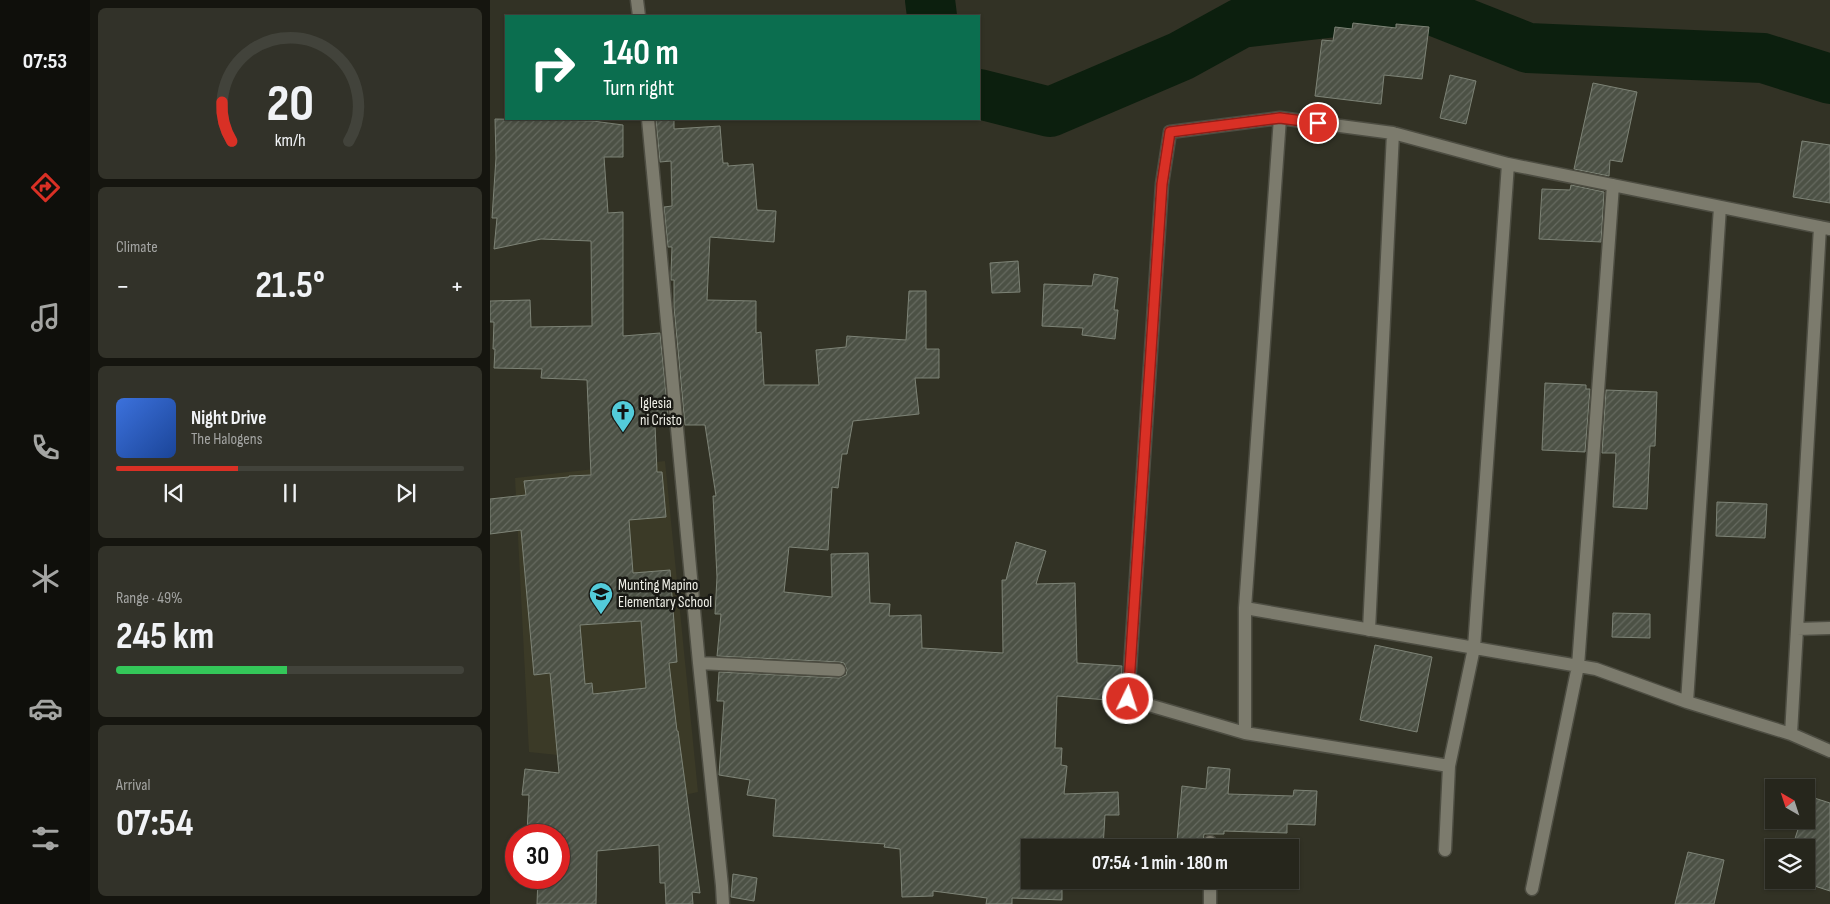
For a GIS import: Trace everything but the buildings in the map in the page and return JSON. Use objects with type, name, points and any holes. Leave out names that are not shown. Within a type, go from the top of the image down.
[{"type":"street","points":[[637,0],[639,15]]},
{"type":"street","points":[[1245,733],[1245,608],[1280,118]]},
{"type":"street","points":[[1450,766],[1245,733],[1128,699],[1162,184],[1170,132],[1280,118],[1394,133],[1508,164],[1825,228],[1791,734]]},
{"type":"street","points":[[648,120],[723,904]]},
{"type":"street","points":[[1369,630],[1394,133]]},
{"type":"street","points":[[1445,850],[1450,766],[1474,648],[1508,164]]},
{"type":"street","points":[[1532,889],[1578,666],[1613,185]]},
{"type":"street","points":[[1687,702],[1720,207]]},
{"type":"street","points":[[1245,608],[1596,669],[1687,702],[1791,734],[1830,751]]},
{"type":"street","points":[[1797,629],[1830,628]]},
{"type":"street","points":[[699,663],[839,670]]},
{"type":"street","points":[[1210,889],[1210,904]]},
{"type":"shaded area","name":"Munting Mapino Elementary School","points":[[665,461],[698,792],[606,812],[596,759],[529,752],[515,478]]},
{"type":"waterway","points":[[930,0],[932,15]]},
{"type":"waterway","points":[[980,94],[1050,112],[1181,56],[1241,23],[1414,3],[1528,48],[1763,58],[1830,79]]},
{"type":"place","name":"Iglesia ni Cristo","points":[[623,433]]},
{"type":"place","name":"Munting Mapino Elementary School","points":[[601,615]]},
{"type":"route","points":[[1128,699],[1162,184],[1170,132],[1280,118],[1318,123]]}]
